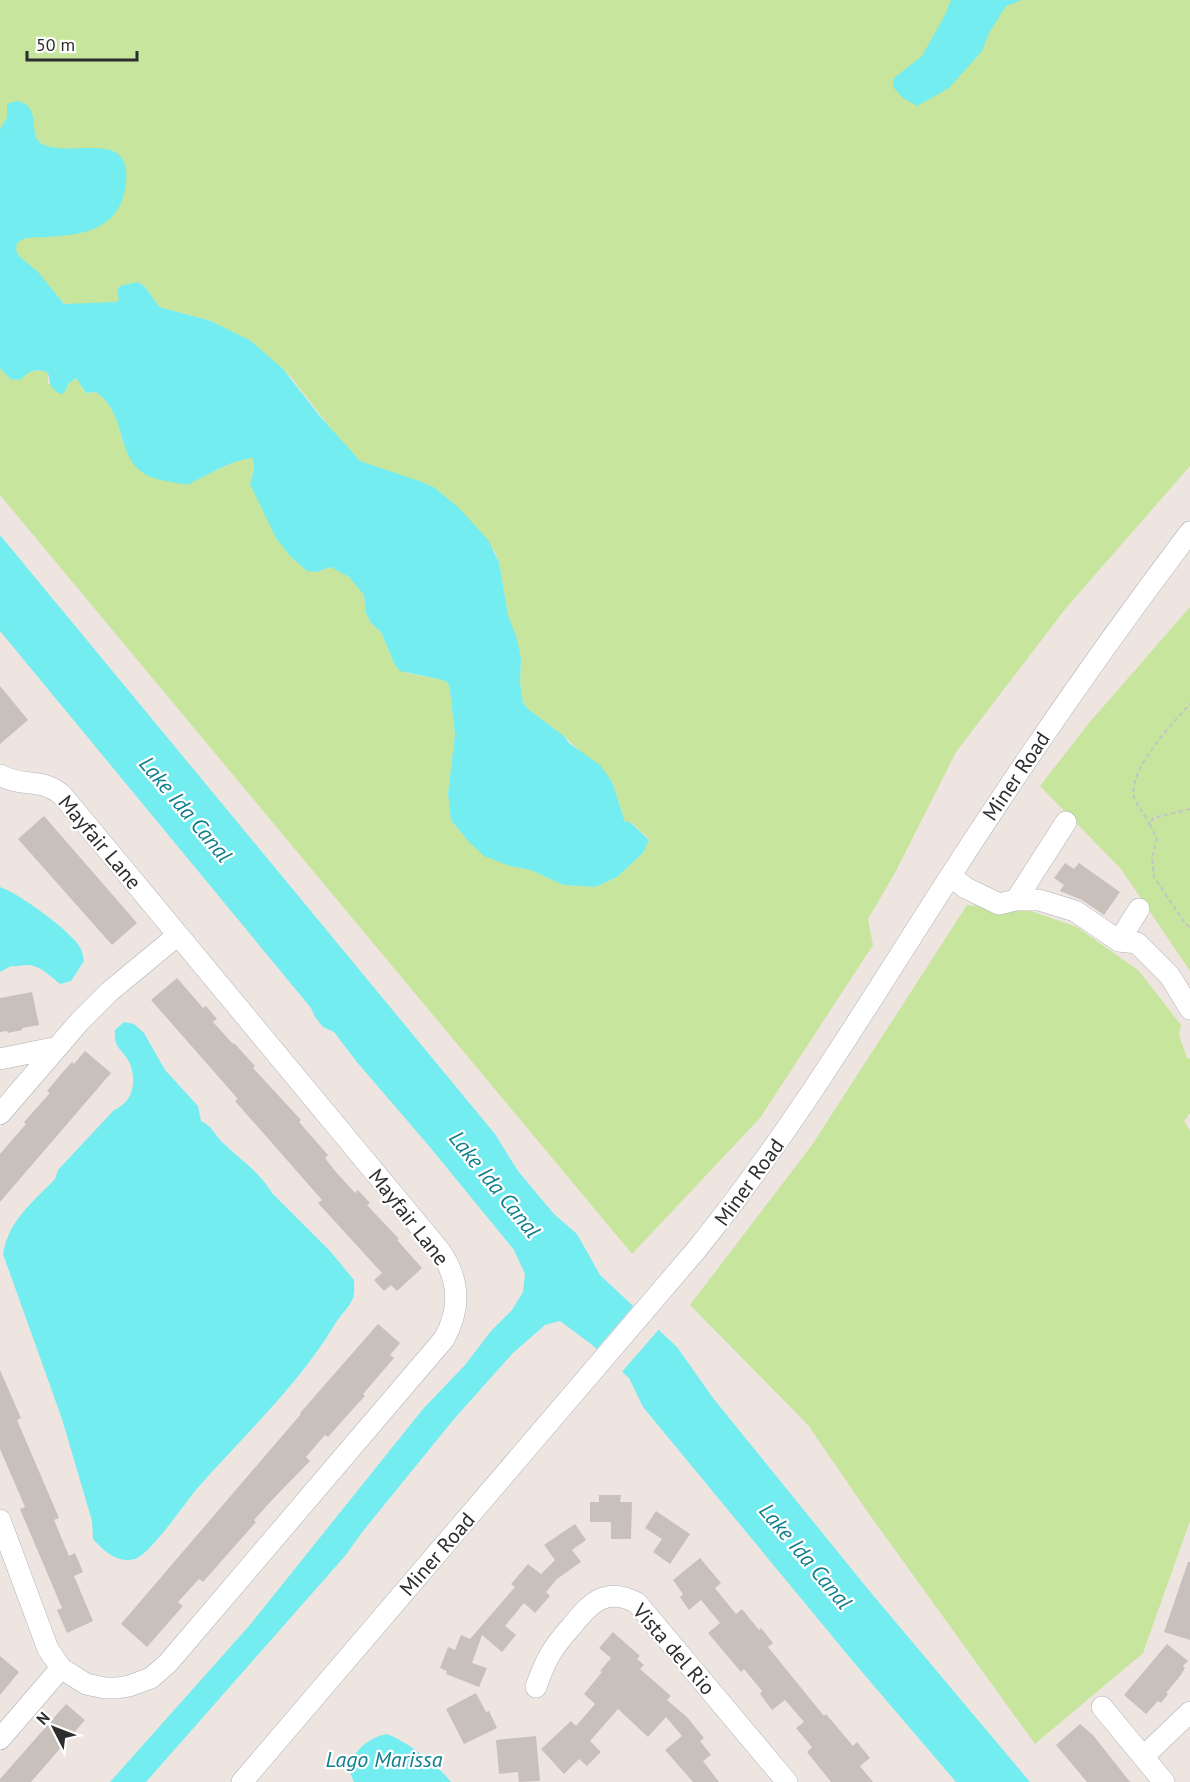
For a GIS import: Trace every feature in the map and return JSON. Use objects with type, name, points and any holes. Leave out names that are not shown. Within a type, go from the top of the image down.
[{"type":"street","name":"Miner Road","points":[[242,1782],[717,1226],[781,1139],[950,876],[1072,692],[1190,532]]},
{"type":"street","name":"Mayfair Lane","points":[[0,775],[22,783],[44,784],[54,788],[62,795],[440,1251],[452,1271],[457,1294],[454,1318],[444,1340],[160,1671],[140,1683],[105,1688],[86,1683],[61,1668]]},
{"type":"street","points":[[1016,900],[1066,822]]},
{"type":"street","points":[[950,876],[966,888],[999,904],[1016,900],[1039,900],[1075,911],[1119,941],[1137,943],[1170,976],[1190,1009]]},
{"type":"street","points":[[1119,941],[1139,909]]},
{"type":"street","points":[[0,1114],[80,1021],[109,992],[178,935]]},
{"type":"street","points":[[0,1059],[58,1047]]},
{"type":"street","points":[[0,1739],[61,1668],[48,1649],[2,1531]]},
{"type":"street","name":"Vista del Rio","points":[[536,1687],[546,1660],[554,1647],[584,1610],[595,1601],[606,1597],[628,1598],[638,1603],[787,1782]]},
{"type":"street","points":[[1102,1707],[1164,1782]]},
{"type":"street","points":[[1143,1757],[1190,1712]]},
{"type":"path","points":[[1190,704],[1147,755],[1139,771],[1134,791],[1134,799],[1144,811],[1157,839],[1152,857],[1154,877],[1190,928]]},
{"type":"path","points":[[1150,825],[1154,818],[1190,809]]},
{"type":"green space","points":[[0,0],[1190,0],[1190,466],[1066,608],[956,752],[896,871],[868,919],[873,945],[760,1118],[632,1254],[0,495],[0,368],[10,379],[19,380],[33,371],[48,373],[48,383],[64,393],[71,380],[78,379],[86,393],[96,392],[107,403],[117,422],[123,443],[217,470],[239,460],[253,458],[254,469],[250,484],[316,572],[331,567],[338,569],[358,587],[364,595],[366,613],[371,623],[381,632],[395,665],[407,673],[448,683],[455,734],[448,794],[451,820],[468,841],[510,866],[531,870],[563,885],[595,887],[617,877],[643,853],[649,839],[631,822],[625,822],[612,782],[564,736],[523,703],[520,683],[521,659],[508,615],[499,562],[494,550],[351,454],[290,376],[251,341],[211,321],[159,307],[146,288],[137,282],[119,296],[119,301],[116,302],[69,305],[61,300],[0,339]]},
{"type":"green space","points":[[1190,607],[1190,971],[1121,869],[1040,786],[1089,723]]},
{"type":"green space","points":[[967,905],[1028,910],[1077,927],[1139,971],[1181,1025],[1179,1035],[1187,1058],[1190,1059],[1190,1113],[1184,1121],[1190,1131],[1190,1521],[1143,1653],[1035,1744],[869,1514],[808,1425],[690,1305],[812,1145]]},
{"type":"water","points":[[951,0],[1022,0],[1006,6],[989,33],[982,51],[949,88],[917,106],[903,98],[893,87],[894,78],[922,56]]},
{"type":"water","points":[[18,101],[31,110],[36,137],[40,142],[47,146],[60,148],[102,148],[114,151],[122,158],[126,170],[125,189],[121,203],[115,214],[106,222],[85,232],[28,238],[17,243],[18,255],[38,272],[64,304],[116,302],[119,300],[117,291],[120,286],[138,282],[146,288],[159,307],[211,321],[251,341],[283,369],[319,415],[360,461],[435,488],[460,509],[488,540],[499,562],[508,615],[517,639],[521,659],[520,683],[523,703],[564,736],[569,743],[600,765],[612,782],[625,822],[630,822],[649,840],[643,853],[617,877],[595,887],[563,885],[531,870],[510,866],[484,856],[468,841],[451,820],[448,794],[455,734],[448,683],[400,671],[395,665],[381,632],[371,623],[366,613],[364,595],[349,577],[331,567],[316,572],[307,571],[290,556],[276,538],[250,484],[254,469],[253,458],[226,465],[189,484],[174,483],[148,476],[136,467],[129,456],[115,416],[108,403],[96,392],[86,393],[76,378],[69,383],[64,393],[60,394],[54,390],[48,373],[44,371],[30,372],[20,380],[10,379],[0,368],[0,129],[7,118],[7,105]]},
{"type":"water","name":"Lake Ida Canal","points":[[0,535],[495,1134],[518,1171],[554,1214],[577,1234],[600,1275],[677,1347],[713,1398],[867,1588],[1030,1782],[956,1782],[643,1407],[629,1378],[591,1344],[560,1321],[545,1325],[513,1353],[454,1419],[345,1556],[146,1782],[110,1782],[249,1626],[423,1409],[465,1365],[491,1331],[512,1310],[523,1292],[525,1274],[514,1250],[334,1032],[323,1027],[311,1008],[0,631]]},
{"type":"water","points":[[0,887],[43,913],[80,947],[84,961],[71,981],[60,984],[44,971],[31,965],[11,966],[0,972]]},
{"type":"water","points":[[124,1022],[134,1024],[144,1033],[165,1070],[198,1106],[201,1121],[255,1172],[272,1193],[330,1251],[354,1280],[354,1296],[350,1305],[304,1369],[195,1491],[149,1549],[141,1556],[128,1560],[111,1555],[93,1539],[92,1521],[62,1419],[3,1254],[10,1231],[30,1204],[55,1179],[58,1170],[129,1097],[133,1084],[132,1071],[128,1059],[117,1045],[115,1036],[115,1030]]},
{"type":"water","name":"Lago Marissa","points":[[387,1734],[421,1754],[451,1782],[354,1782],[348,1768],[354,1756],[373,1738]]},
{"type":"pier","points":[[635,1304],[661,1327],[620,1374],[595,1351]]},
{"type":"building","points":[[0,686],[28,720],[0,744]]},
{"type":"building","points":[[44,816],[137,923],[112,945],[18,839]]},
{"type":"building","points":[[1065,863],[1074,869],[1079,863],[1120,892],[1104,915],[1082,900],[1060,891],[1064,885],[1054,878]]},
{"type":"building","points":[[177,978],[203,1008],[206,1006],[217,1019],[213,1022],[255,1066],[253,1068],[301,1120],[299,1122],[328,1155],[325,1158],[335,1171],[355,1193],[358,1190],[370,1203],[367,1205],[422,1268],[397,1291],[391,1285],[384,1291],[374,1280],[382,1273],[318,1203],[322,1200],[151,1000]]},
{"type":"building","points":[[32,992],[39,1025],[8,1033],[7,1031],[0,1032],[0,998]]},
{"type":"building","points":[[85,1051],[111,1073],[0,1202],[0,1154],[50,1093],[47,1091],[72,1062],[74,1064]]},
{"type":"building","points":[[378,1324],[400,1343],[390,1355],[394,1358],[363,1394],[365,1396],[328,1437],[325,1435],[306,1457],[310,1461],[254,1520],[256,1522],[203,1582],[199,1579],[178,1602],[183,1606],[147,1647],[121,1624]]},
{"type":"building","points":[[0,1370],[21,1418],[17,1420],[59,1518],[54,1520],[69,1556],[75,1553],[83,1572],[74,1576],[93,1621],[67,1633],[57,1610],[62,1608],[20,1509],[25,1507],[0,1449]]},
{"type":"building","points":[[599,1495],[621,1495],[620,1502],[632,1502],[631,1539],[611,1539],[611,1522],[590,1522],[590,1502],[599,1502]]},
{"type":"building","points":[[656,1511],[690,1534],[670,1564],[653,1552],[662,1539],[645,1528]]},
{"type":"building","points":[[575,1524],[586,1540],[572,1550],[581,1562],[557,1579],[546,1592],[550,1596],[535,1613],[524,1603],[505,1626],[516,1635],[502,1652],[482,1635],[472,1663],[487,1668],[479,1687],[446,1674],[447,1671],[440,1668],[448,1647],[455,1650],[461,1635],[470,1639],[515,1587],[511,1584],[528,1564],[541,1574],[555,1560],[544,1545]]},
{"type":"building","points":[[700,1558],[721,1583],[715,1588],[736,1614],[742,1609],[759,1630],[761,1628],[773,1643],[768,1647],[824,1716],[826,1714],[853,1746],[857,1742],[870,1758],[860,1766],[873,1782],[831,1782],[807,1752],[812,1747],[796,1728],[804,1722],[785,1700],[772,1710],[760,1694],[762,1691],[744,1669],[741,1672],[708,1633],[720,1623],[701,1600],[689,1610],[680,1597],[683,1594],[673,1580]]},
{"type":"building","points":[[1188,1562],[1190,1562],[1190,1640],[1164,1632]]},
{"type":"building","points":[[613,1632],[640,1656],[637,1659],[644,1665],[640,1669],[671,1696],[667,1700],[687,1717],[704,1738],[700,1741],[711,1755],[703,1761],[719,1782],[693,1782],[665,1750],[682,1736],[666,1717],[648,1737],[618,1709],[590,1741],[601,1752],[587,1766],[579,1759],[564,1774],[541,1749],[571,1721],[576,1726],[595,1704],[584,1694],[611,1658],[599,1648]]},
{"type":"building","points":[[1167,1644],[1188,1661],[1161,1703],[1158,1701],[1146,1714],[1124,1695]]},
{"type":"building","points":[[0,1656],[19,1672],[0,1695]]},
{"type":"building","points":[[476,1693],[486,1712],[489,1711],[497,1728],[464,1744],[446,1709]]},
{"type":"building","points":[[66,1704],[85,1720],[31,1782],[0,1782],[0,1779]]},
{"type":"building","points":[[1080,1724],[1093,1735],[1130,1782],[1087,1782],[1056,1745]]},
{"type":"building","points":[[536,1736],[540,1781],[519,1782],[518,1772],[499,1774],[496,1740]]}]
